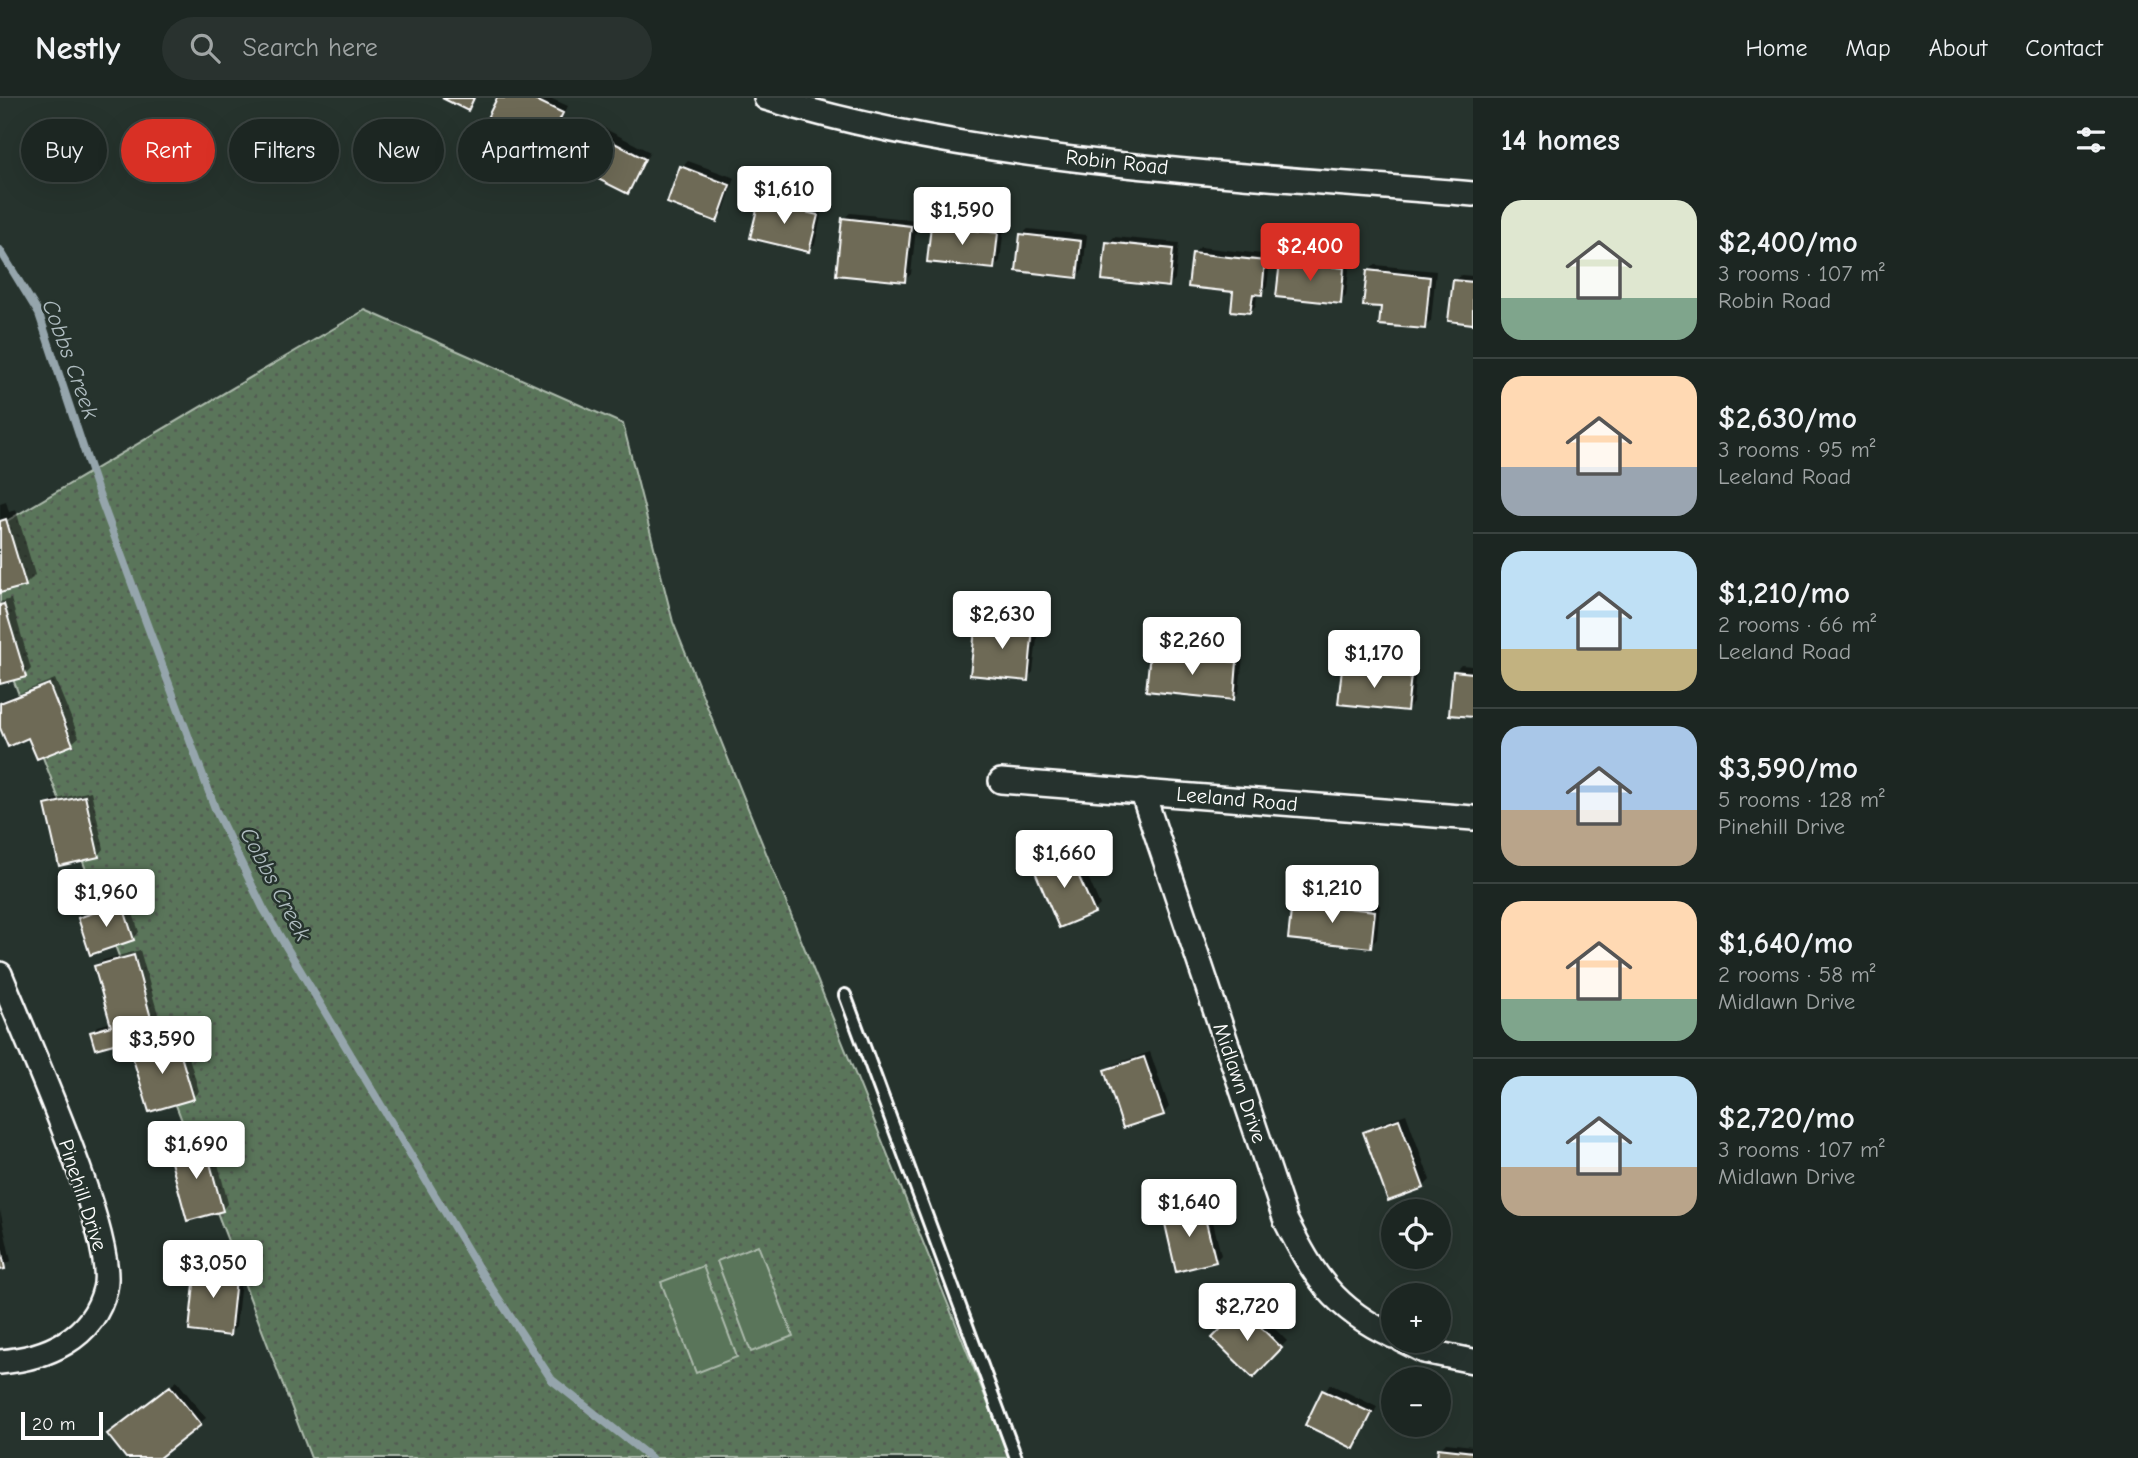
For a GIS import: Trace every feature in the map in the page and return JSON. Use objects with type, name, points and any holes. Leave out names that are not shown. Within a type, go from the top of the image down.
[{"type":"street","name":"Robin Road","points":[[766,98],[840,121],[1079,160],[1473,194]]},
{"type":"street","name":"Leeland Road","points":[[1001,781],[1473,818]]},
{"type":"street","name":"Midlawn Drive","points":[[1142,791],[1286,1221],[1311,1270],[1337,1301],[1381,1328]]},
{"type":"street","name":"Pinehill Drive","points":[[0,974],[79,1173],[104,1246],[106,1288],[95,1314],[76,1339],[31,1359],[0,1362]]},
{"type":"street","points":[[1437,1353],[1473,1361]]},
{"type":"lane","points":[[845,995],[1016,1458]]},
{"type":"green space","points":[[365,310],[623,424],[673,622],[1010,1458],[311,1458],[0,645],[0,525]]},
{"type":"green space","points":[[758,1245],[793,1336],[751,1352],[717,1261]]},
{"type":"green space","points":[[703,1266],[737,1357],[696,1373],[661,1282]]},
{"type":"building","points":[[442,98],[474,98],[468,111]]},
{"type":"building","points":[[497,98],[532,98],[563,113],[560,119],[486,119]]},
{"type":"building","points":[[613,142],[645,159],[628,194],[604,182],[613,182]]},
{"type":"building","points":[[680,166],[730,185],[717,222],[667,203]]},
{"type":"building","points":[[759,201],[818,215],[809,252],[750,238]]},
{"type":"building","points":[[842,218],[911,226],[905,282],[836,275]]},
{"type":"building","points":[[931,225],[998,233],[994,269],[927,262]]},
{"type":"building","points":[[1020,234],[1081,241],[1077,278],[1016,271]]},
{"type":"building","points":[[1106,242],[1173,249],[1169,287],[1102,280]]},
{"type":"building","points":[[1192,253],[1265,261],[1262,295],[1253,294],[1250,313],[1231,311],[1233,292],[1188,287]]},
{"type":"building","points":[[1280,261],[1344,268],[1341,304],[1276,297]]},
{"type":"building","points":[[1367,270],[1430,277],[1425,329],[1379,325],[1381,307],[1363,306]]},
{"type":"building","points":[[1453,280],[1473,282],[1473,324],[1448,321]]},
{"type":"building","points":[[6,519],[26,586],[0,593],[0,521]]},
{"type":"building","points":[[4,604],[26,677],[0,684],[0,605]]},
{"type":"building","points":[[976,621],[1033,627],[1028,681],[970,675]]},
{"type":"building","points":[[1150,653],[1237,662],[1234,700],[1146,691]]},
{"type":"building","points":[[1342,668],[1411,675],[1407,711],[1338,704]]},
{"type":"building","points":[[1453,671],[1473,673],[1473,717],[1449,715]]},
{"type":"building","points":[[49,684],[73,745],[37,759],[28,738],[8,747],[0,728],[0,703]]},
{"type":"building","points":[[85,796],[99,857],[59,866],[45,805]]},
{"type":"building","points":[[1068,852],[1095,913],[1059,928],[1033,867]]},
{"type":"building","points":[[1292,902],[1375,911],[1371,948],[1288,939]]},
{"type":"building","points":[[122,903],[134,940],[90,955],[78,918]]},
{"type":"building","points":[[134,955],[155,1033],[95,1049],[90,1032],[111,1026],[94,966]]},
{"type":"building","points":[[176,1039],[194,1099],[149,1112],[131,1052]]},
{"type":"building","points":[[1144,1057],[1164,1115],[1123,1128],[1104,1070]]},
{"type":"building","points":[[1399,1119],[1424,1188],[1387,1199],[1363,1132]]},
{"type":"building","points":[[204,1141],[223,1211],[187,1221],[168,1151]]},
{"type":"building","points":[[1202,1206],[1216,1262],[1176,1272],[1163,1215]]},
{"type":"building","points":[[0,1243],[5,1269],[0,1270]]},
{"type":"building","points":[[196,1265],[237,1269],[230,1336],[189,1331]]},
{"type":"building","points":[[1241,1308],[1282,1348],[1253,1378],[1212,1338]]},
{"type":"building","points":[[170,1386],[201,1425],[159,1458],[126,1458],[107,1434]]},
{"type":"building","points":[[1322,1390],[1372,1413],[1354,1449],[1305,1425]]},
{"type":"building","points":[[1438,1448],[1473,1452],[1473,1458],[1437,1458]]},
{"type":"waterway","name":"Cobbs Creek","points":[[0,250],[39,314],[98,492],[216,811],[263,908],[479,1269],[552,1380],[651,1458]]}]
